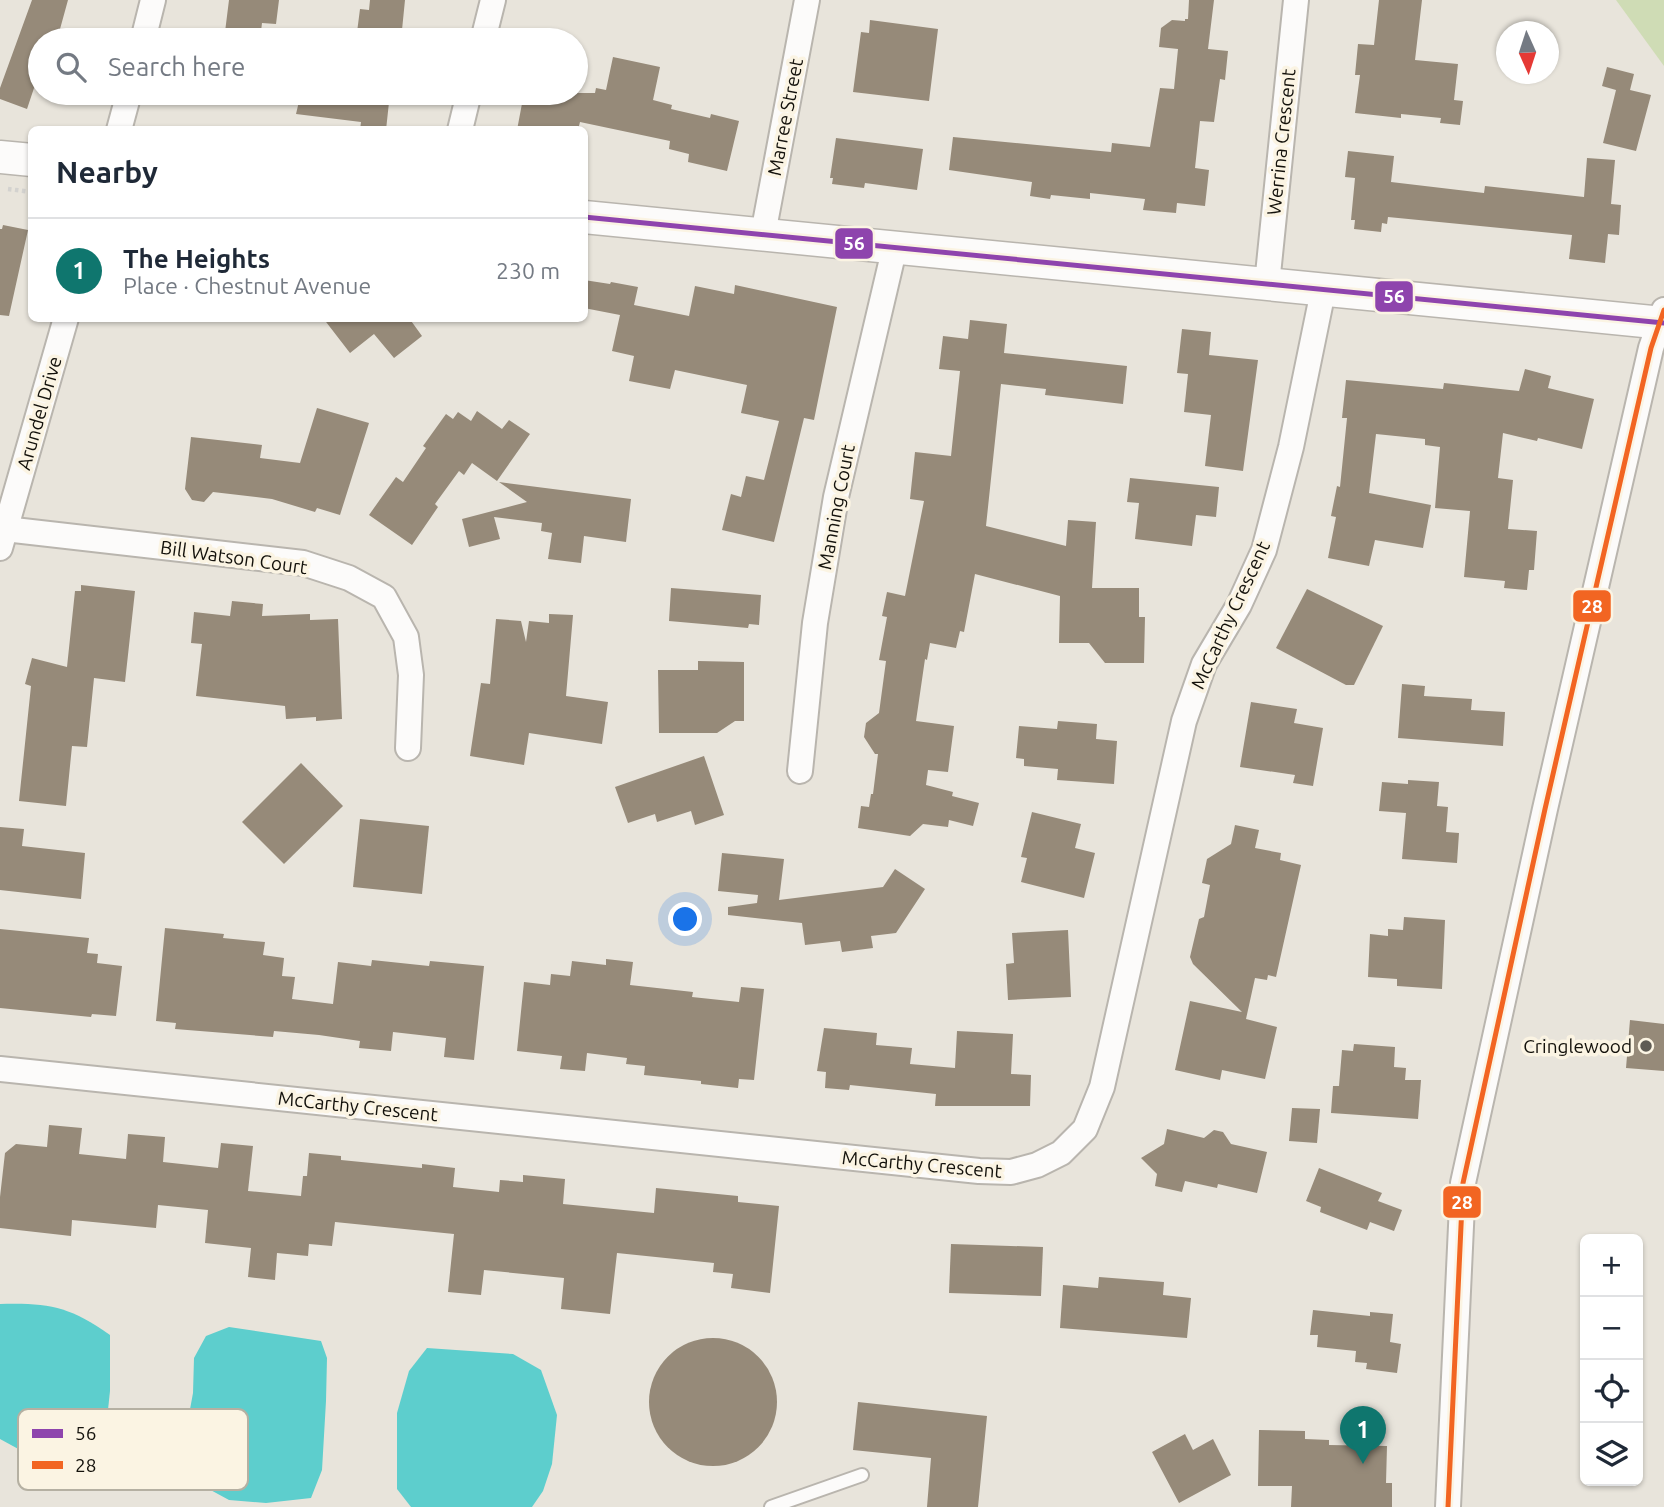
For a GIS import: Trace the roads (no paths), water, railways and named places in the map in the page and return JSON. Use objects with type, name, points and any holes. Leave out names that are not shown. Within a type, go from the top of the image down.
[{"type":"street","points":[[146,28],[153,0]]},
{"type":"street","points":[[486,28],[493,0]]},
{"type":"street","name":"Marree Street","points":[[763,234],[807,0]]},
{"type":"street","name":"Werrina Crescent","points":[[1267,285],[1296,0]]},
{"type":"street","points":[[121,126],[126,105]]},
{"type":"street","points":[[461,126],[466,105]]},
{"type":"street","points":[[0,157],[28,160]]},
{"type":"street","points":[[588,218],[895,246],[1323,291],[1663,319],[1651,348],[1463,1183],[1448,1507]]},
{"type":"street","name":"Manning Court","points":[[800,771],[814,623],[836,496],[895,246]]},
{"type":"street","name":"McCarthy Crescent","points":[[0,1069],[979,1171],[1012,1172],[1037,1166],[1061,1153],[1085,1129],[1102,1087],[1184,721],[1204,664],[1239,605],[1264,550],[1291,447],[1323,291]]},
{"type":"street","name":"Arundel Drive","points":[[3,539],[65,322]]},
{"type":"street","name":"Bill Watson Court","points":[[3,539],[303,564],[349,578],[384,597],[406,637],[411,675],[408,748]]},
{"type":"lane","points":[[771,1507],[862,1475]]},
{"type":"water","points":[[0,1304],[32,1304],[58,1308],[82,1318],[110,1335],[108,1409],[18,1409],[18,1449],[0,1439]]},
{"type":"water","points":[[229,1327],[321,1341],[327,1358],[322,1470],[311,1498],[266,1503],[229,1500],[211,1490],[248,1490],[248,1409],[190,1409],[194,1358],[206,1336]]},
{"type":"water","points":[[427,1348],[513,1354],[541,1370],[557,1415],[552,1464],[543,1491],[532,1507],[411,1507],[397,1489],[397,1413],[409,1371]]},
{"type":"place","name":"Cringlewood","points":[[1646,1046]]},
{"type":"place","name":"The Heights","points":[[1363,1464]]}]
